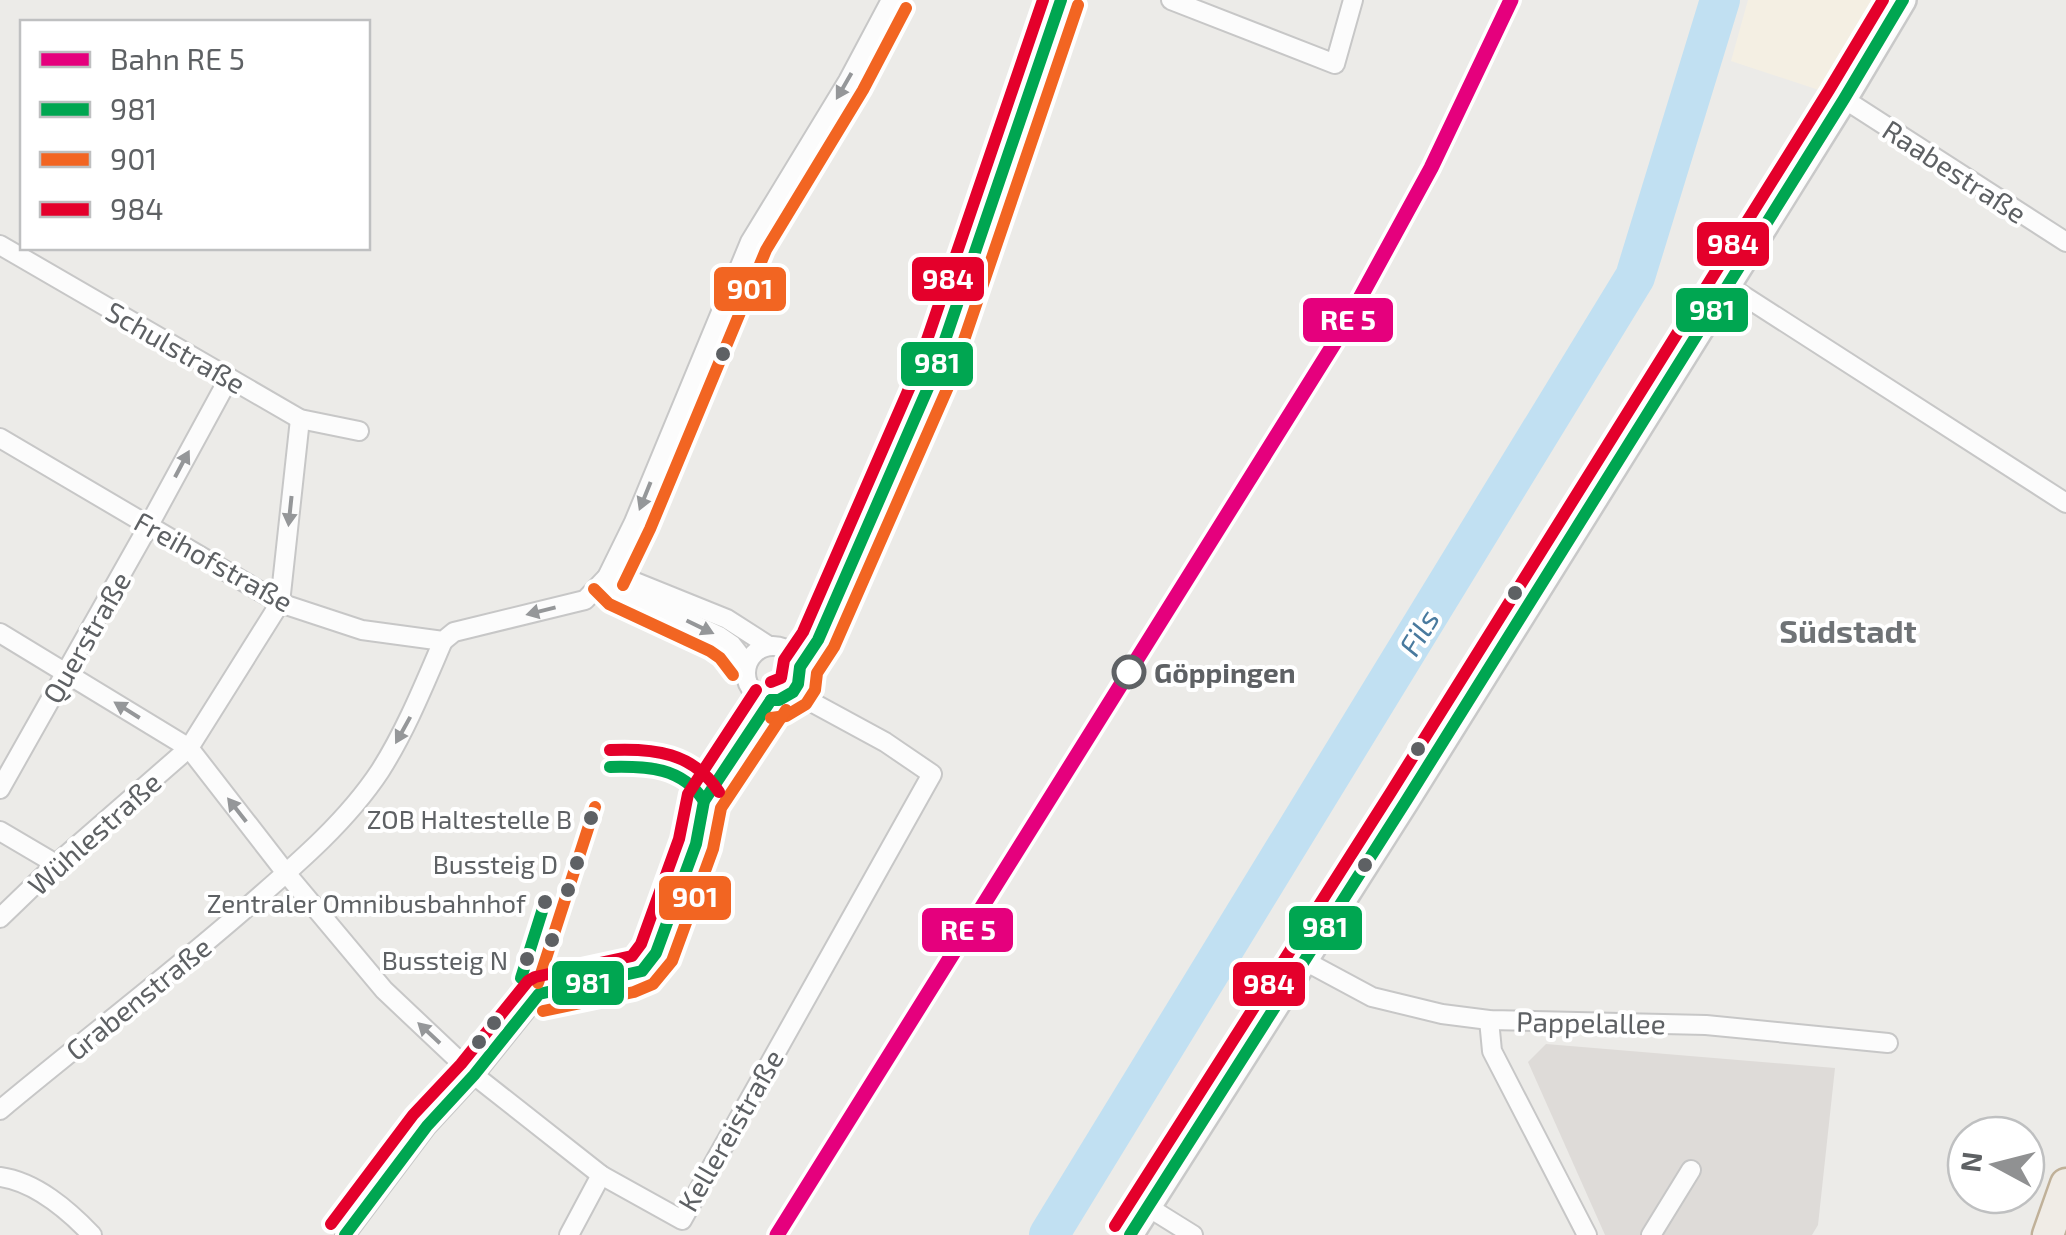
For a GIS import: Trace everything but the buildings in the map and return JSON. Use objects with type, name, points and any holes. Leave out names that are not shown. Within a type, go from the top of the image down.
[{"type":"highway","points":[[2048,1235],[2066,1184]]},
{"type":"main road","points":[[1130,1235],[1903,0]]},
{"type":"street","points":[[607,576],[634,522],[750,242],[848,81],[891,0]]},
{"type":"street","points":[[770,646],[756,652],[745,672],[756,694],[779,700],[798,684],[800,667],[818,640],[931,381],[1060,0]]},
{"type":"street","points":[[1171,0],[1336,64],[1352,0]]},
{"type":"street","name":"Raabestraße","points":[[1844,99],[2066,242]]},
{"type":"street","name":"Schulstraße","points":[[0,245],[300,419],[359,431]]},
{"type":"street","points":[[1727,285],[2066,503]]},
{"type":"street","name":"Querstraße","points":[[0,789],[229,378]]},
{"type":"street","points":[[280,602],[300,419]]},
{"type":"street","name":"Freihofstraße","points":[[0,438],[280,602],[362,630],[442,641],[454,632],[584,600],[607,576]]},
{"type":"street","points":[[607,576],[624,577],[727,619],[770,646],[785,648],[800,667]]},
{"type":"street","points":[[607,576],[618,589],[718,636],[732,645],[747,664]]},
{"type":"street","name":"Wühlestraße","points":[[0,918],[188,748],[280,602]]},
{"type":"street","name":"Kellereistraße","points":[[0,632],[188,748],[384,990],[474,1075],[602,1175],[682,1220],[932,774],[885,742],[793,692]]},
{"type":"street","name":"Grabenstraße","points":[[0,1110],[207,942],[351,809],[379,772],[412,712],[442,641]]},
{"type":"street","points":[[345,1235],[428,1126],[539,994],[629,975],[642,970],[656,953],[696,844],[704,802],[771,700]]},
{"type":"street","points":[[0,831],[56,864]]},
{"type":"street","name":"Pappelallee","points":[[1305,961],[1372,997],[1424,1011],[1488,1020],[1706,1025],[1888,1042]]},
{"type":"street","points":[[1488,1020],[1492,1050],[1587,1235]]},
{"type":"street","points":[[1651,1235],[1691,1170]]},
{"type":"street","points":[[568,1235],[602,1175]]},
{"type":"street","points":[[0,1177],[29,1187],[70,1213],[92,1235]]},
{"type":"street","points":[[1148,1207],[1193,1235]]},
{"type":"shaded area","points":[[1748,0],[1888,0],[1837,96],[1731,61]]},
{"type":"shaded area","points":[[1546,1044],[1835,1068],[1818,1225],[1812,1235],[1605,1235],[1528,1062]]},
{"type":"waterway","name":"Fils","points":[[1049,1235],[1635,277],[1720,0]]},
{"type":"transit line","name":"984","points":[[771,682],[781,678],[784,660],[803,632],[915,375],[1043,0]]},
{"type":"transit line","name":"981","points":[[771,700],[793,692],[798,684],[800,667],[818,640],[931,381],[1061,0]]},
{"type":"transit line","points":[[777,1235],[1342,331],[1431,168],[1511,0]]},
{"type":"transit line","name":"984","points":[[1115,1226],[1391,792],[1883,0]]},
{"type":"transit line","name":"981","points":[[1130,1235],[1406,801],[1903,0]]},
{"type":"transit line","name":"901","points":[[771,718],[786,716],[806,704],[815,690],[817,673],[834,647],[948,387],[1078,5]]},
{"type":"transit line","name":"901","points":[[623,585],[766,250],[863,90],[906,8]]},
{"type":"transit line","name":"901","points":[[594,589],[609,604],[710,651],[733,675]]},
{"type":"transit line","name":"984","points":[[331,1224],[413,1115],[461,1064],[528,981],[632,956],[641,944],[679,839],[688,794],[756,690]]},
{"type":"transit line","name":"981","points":[[345,1235],[427,1126],[539,994],[642,971],[656,953],[696,844],[704,801],[771,700]]},
{"type":"transit line","name":"901","points":[[543,1011],[634,992],[653,984],[672,961],[713,849],[721,808],[786,710]]},
{"type":"transit line","name":"984","points":[[610,750],[671,755],[697,768],[719,792]]},
{"type":"transit line","name":"981","points":[[610,767],[663,771],[685,781],[704,801]]},
{"type":"transit line","name":"901","points":[[538,983],[595,807]]},
{"type":"transit line","name":"981","points":[[521,978],[545,902]]},
{"type":"place","name":"Göppingen","points":[[1129,672]]},
{"type":"place","name":"ZOB Haltestelle B","points":[[591,818]]},
{"type":"place","name":"Bussteig D","points":[[577,863]]},
{"type":"place","name":"Zentraler Omnibusbahnhof","points":[[545,902]]},
{"type":"place","name":"Bussteig N","points":[[527,959]]},
{"type":"district","name":"Südstadt","points":[[1848,630]]}]
